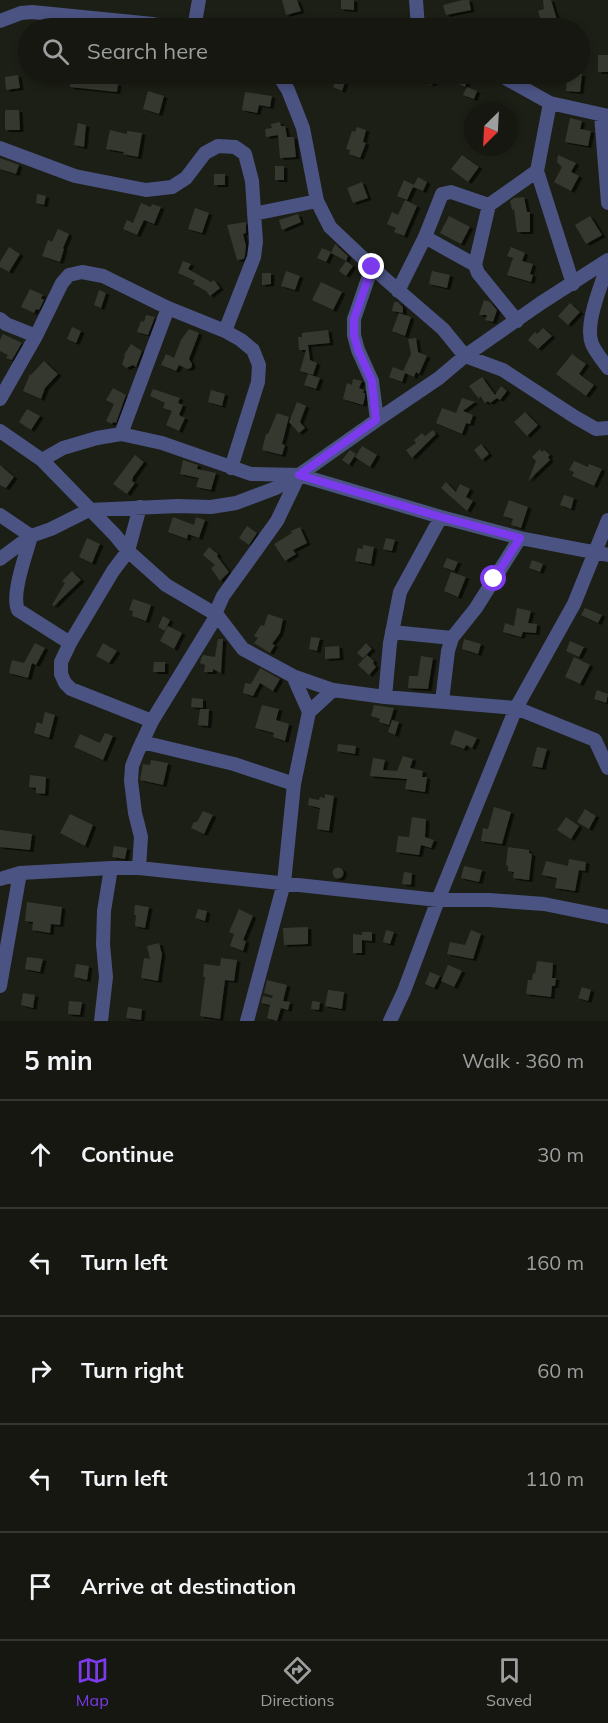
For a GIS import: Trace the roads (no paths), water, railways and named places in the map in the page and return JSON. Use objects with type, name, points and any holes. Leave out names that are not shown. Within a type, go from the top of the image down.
[{"type":"street","points":[[4,20],[18,0]]},
{"type":"street","points":[[195,18],[198,0]]},
{"type":"street","points":[[416,0],[417,18]]},
{"type":"street","points":[[4,20],[21,13],[32,12],[92,18]]},
{"type":"street","points":[[284,84],[303,128],[317,201],[330,227],[398,291],[443,329],[465,356],[503,370],[596,429],[608,428]]},
{"type":"street","points":[[516,84],[550,103],[604,115],[608,203]]},
{"type":"street","points":[[550,103],[537,171],[573,284]]},
{"type":"street","points":[[0,148],[75,176],[146,190],[172,188],[186,178],[205,153],[218,146],[235,147],[245,154],[252,181],[256,242],[254,257],[225,331]]},
{"type":"street","points":[[517,321],[478,273],[475,265],[489,205],[537,171]]},
{"type":"street","points":[[398,291],[425,237],[442,194],[451,192],[489,205]]},
{"type":"street","points":[[254,214],[317,201]]},
{"type":"street","points":[[425,237],[475,265]]},
{"type":"street","points":[[0,559],[31,536],[51,530],[89,510],[178,506],[211,507],[236,502],[272,490],[299,475],[439,378],[465,356],[541,303],[608,262]]},
{"type":"street","points":[[608,262],[590,332],[592,345],[608,368]]},
{"type":"street","points":[[372,267],[354,319],[354,327],[358,350],[372,381],[376,420]]},
{"type":"street","points":[[0,399],[36,336],[62,283],[69,275],[82,272],[104,276],[168,308],[225,331],[253,350],[259,364],[258,382],[231,468]]},
{"type":"street","points":[[121,434],[168,308]]},
{"type":"street","points":[[0,319],[6,324],[36,336]]},
{"type":"street","points":[[0,431],[42,460],[128,551],[166,585],[217,615],[243,649],[292,676],[333,690],[385,697],[516,708],[602,742],[608,768]]},
{"type":"street","points":[[42,460],[63,448],[121,434],[162,443],[251,474],[299,475],[520,538],[602,554]]},
{"type":"street","points":[[139,868],[141,837],[135,813],[131,781],[132,766],[152,721],[217,615],[216,612],[223,596],[278,520],[299,475]]},
{"type":"street","points":[[140,507],[128,551],[112,571],[70,643],[61,662],[61,674],[71,689],[152,721]]},
{"type":"street","points":[[0,515],[31,536]]},
{"type":"street","points":[[385,697],[392,632],[400,592],[441,517]]},
{"type":"street","points":[[390,1021],[516,708],[602,554],[608,520]]},
{"type":"street","points":[[31,536],[17,591],[18,610],[70,643]]},
{"type":"street","points":[[442,701],[448,651],[452,638],[476,608],[520,538]]},
{"type":"street","points":[[392,632],[452,638]]},
{"type":"street","points":[[292,676],[309,712]]},
{"type":"street","points":[[247,1021],[284,883],[294,784],[309,712],[333,690]]},
{"type":"street","points":[[142,742],[234,764],[294,784]]},
{"type":"street","points":[[101,1021],[106,977],[103,944],[104,911],[111,868]]},
{"type":"street","points":[[0,879],[20,873],[139,868],[438,900],[489,900],[544,904],[608,917]]},
{"type":"street","points":[[0,986],[1,970],[20,873]]}]
